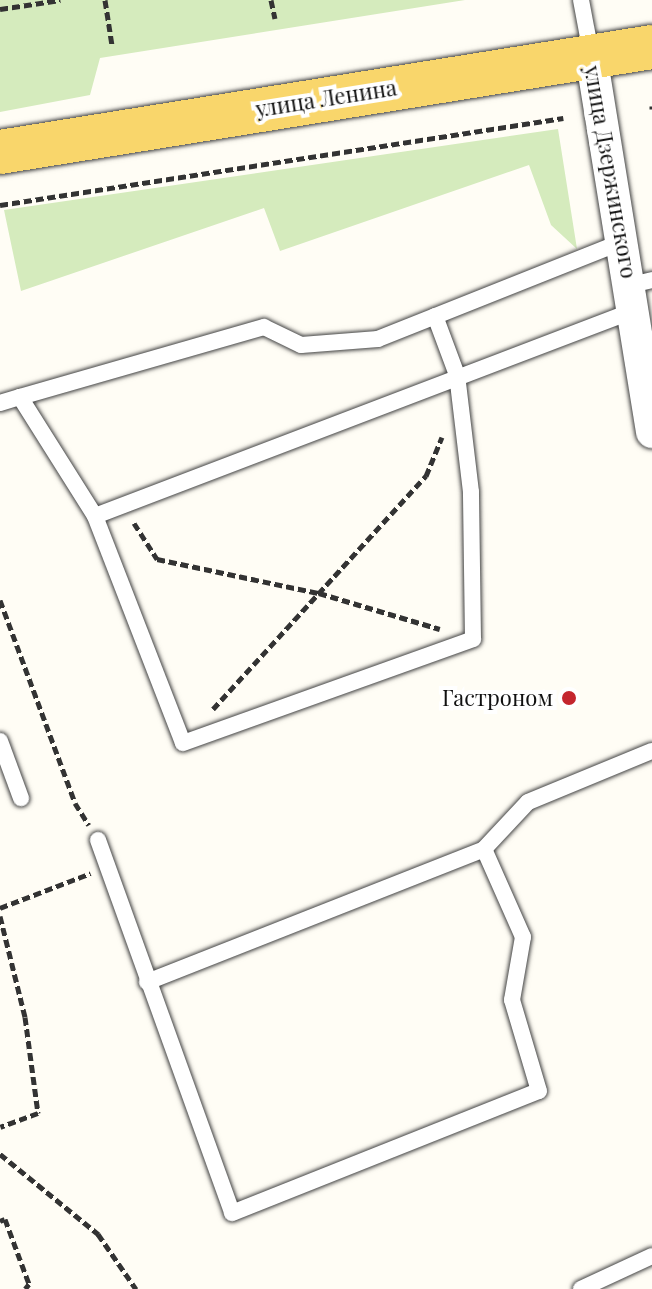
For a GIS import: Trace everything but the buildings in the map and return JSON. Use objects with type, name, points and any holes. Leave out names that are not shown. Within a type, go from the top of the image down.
[{"type":"main road","name":"улица Ленина","points":[[0,152],[652,47]]},
{"type":"street","name":"улица Дзержинского","points":[[591,55],[624,241],[639,292],[652,432]]},
{"type":"lane","points":[[581,0],[591,55]]},
{"type":"lane","points":[[0,403],[264,327],[301,345],[378,339],[624,241]]},
{"type":"lane","points":[[95,516],[457,375],[639,292]]},
{"type":"lane","points":[[20,397],[95,516],[183,743],[473,639],[471,492],[460,395],[457,375],[435,316]]},
{"type":"lane","points":[[0,741],[21,798]]},
{"type":"lane","points":[[147,982],[484,849],[528,802],[652,751]]},
{"type":"lane","points":[[98,840],[232,1213],[539,1091],[512,1000],[523,937],[484,849]]},
{"type":"lane","points":[[581,1289],[652,1256]]},
{"type":"path","points":[[0,9],[60,0]]},
{"type":"path","points":[[105,0],[112,45]]},
{"type":"path","points":[[271,0],[275,19]]},
{"type":"path","points":[[0,205],[563,118]]},
{"type":"path","points":[[183,743],[426,476],[460,395]]},
{"type":"path","points":[[123,506],[157,559],[319,593],[473,639]]},
{"type":"path","points":[[0,600],[75,803],[98,840]]},
{"type":"path","points":[[0,908],[107,867]]},
{"type":"path","points":[[0,916],[25,1017],[38,1113],[0,1127]]},
{"type":"path","points":[[0,1154],[98,1234],[133,1288]]},
{"type":"path","points":[[0,1221],[5,1219],[10,1232],[29,1284],[25,1289]]},
{"type":"green space","points":[[0,0],[465,0],[100,58],[90,95],[0,112]]},
{"type":"green space","points":[[558,129],[577,249],[551,225],[529,165],[280,251],[264,208],[21,291],[4,210]]},
{"type":"place","name":"Гастроном","points":[[569,698]]}]
